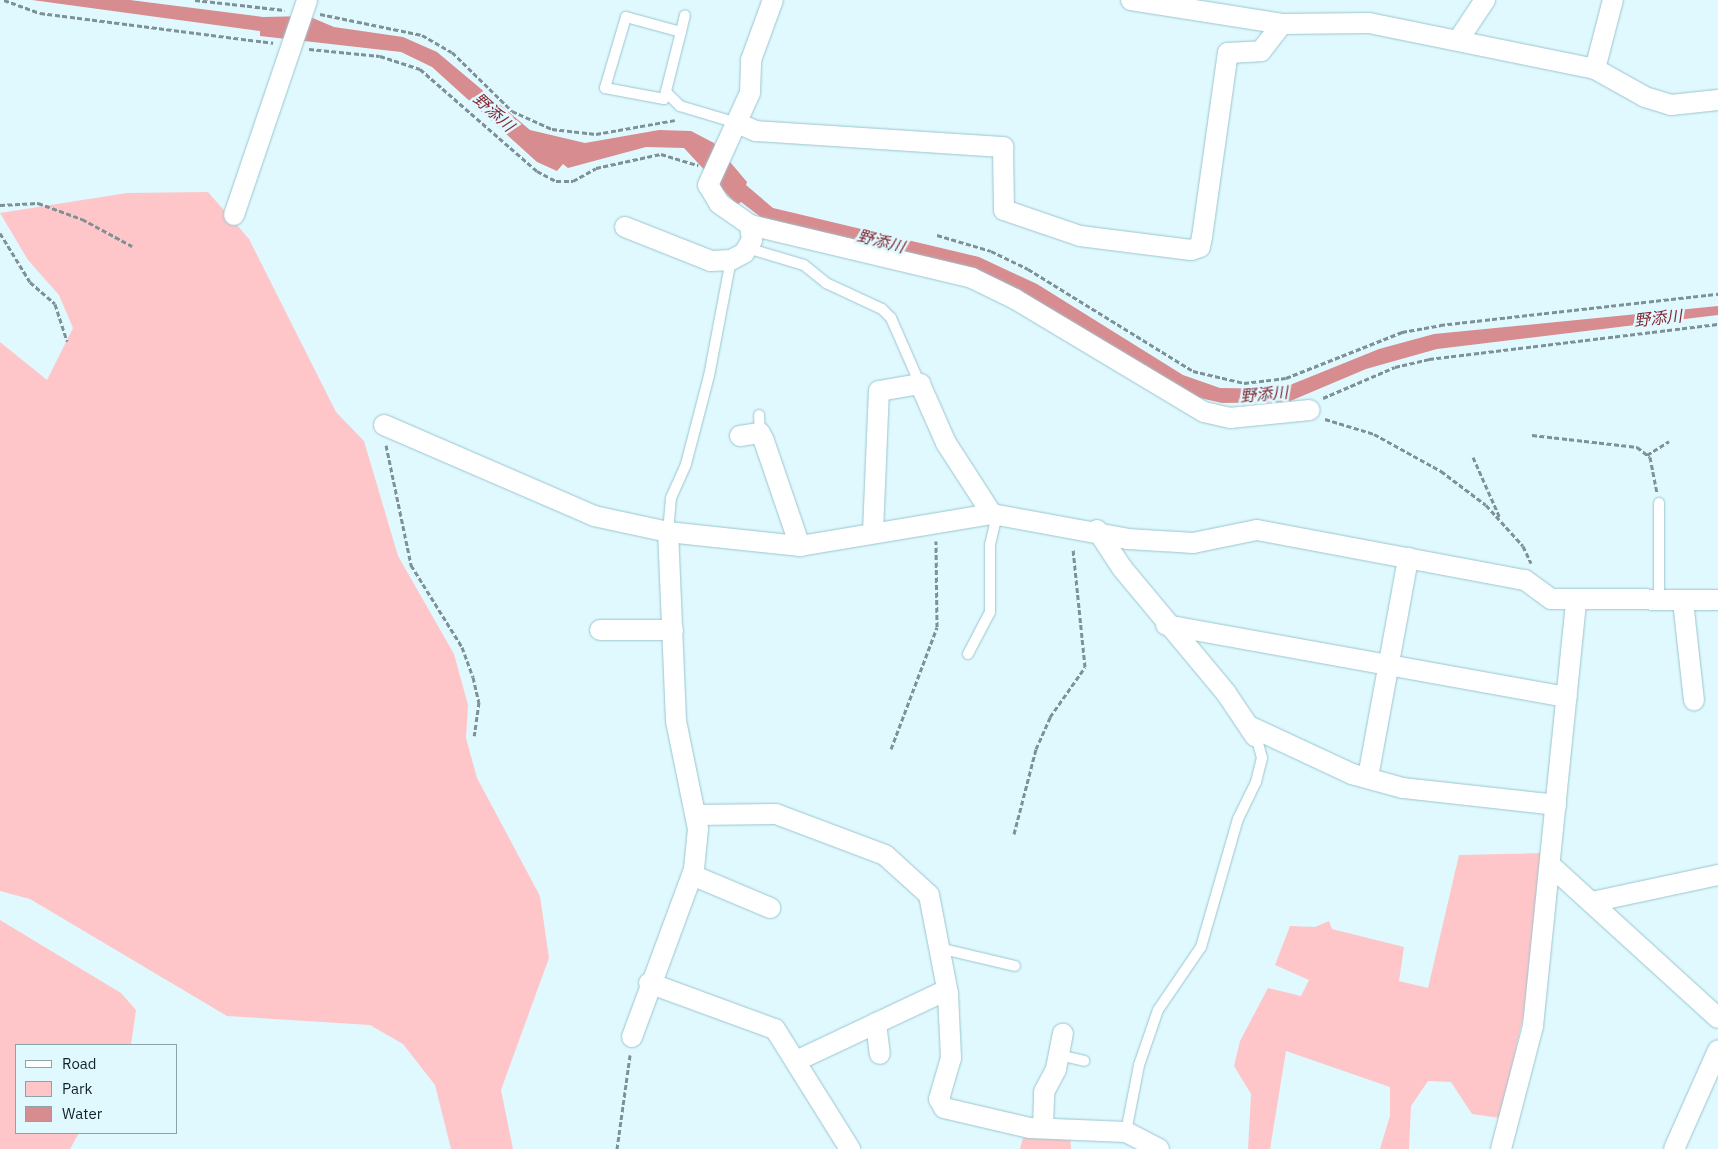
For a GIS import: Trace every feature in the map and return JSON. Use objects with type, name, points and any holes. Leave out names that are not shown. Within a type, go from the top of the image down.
[{"type":"street","points":[[773,0],[751,60],[750,93],[726,148],[709,179],[719,204],[750,225],[972,278],[1015,299],[1204,412],[1230,418],[1310,410]]},
{"type":"street","points":[[1131,0],[1282,24],[1370,24],[1459,39],[1595,69],[1645,97],[1671,105],[1718,100]]},
{"type":"street","points":[[1459,39],[1484,0]]},
{"type":"street","points":[[1595,69],[1613,0]]},
{"type":"street","points":[[234,215],[304,9]]},
{"type":"street","points":[[736,123],[756,131],[1003,147],[1004,210],[1080,236],[1191,250],[1200,247],[1202,237],[1228,53],[1261,51],[1282,24]]},
{"type":"street","points":[[625,227],[711,261],[739,254],[752,240],[750,225]]},
{"type":"street","points":[[873,532],[879,391],[920,384],[946,443],[995,514]]},
{"type":"street","points":[[740,436],[759,424],[800,546]]},
{"type":"street","points":[[384,425],[594,516],[668,532],[800,546],[935,521],[995,514],[1097,530],[1128,539],[1193,543],[1257,530],[1525,580],[1551,599],[1576,602],[1718,600]]},
{"type":"street","points":[[1097,530],[1166,625],[1252,731],[1368,777],[1449,796],[1556,805]]},
{"type":"street","points":[[632,1037],[649,983],[692,875],[696,815],[676,721],[668,532]]},
{"type":"street","points":[[1368,777],[1408,558]]},
{"type":"street","points":[[1683,601],[1694,700]]},
{"type":"street","points":[[1501,1149],[1533,1026],[1576,602]]},
{"type":"street","points":[[1166,625],[1567,698]]},
{"type":"street","points":[[600,630],[673,630]]},
{"type":"street","points":[[696,815],[776,814],[885,855],[929,895],[947,990],[951,1058],[939,1099],[944,1108],[1043,1127],[1126,1132],[1151,1147]]},
{"type":"street","points":[[1550,865],[1718,1018]]},
{"type":"street","points":[[692,875],[770,908]]},
{"type":"street","points":[[1592,902],[1718,875]]},
{"type":"street","points":[[649,983],[761,1020],[775,1029],[850,1149]]},
{"type":"street","points":[[796,1061],[947,990]]},
{"type":"street","points":[[876,1023],[880,1054]]},
{"type":"street","points":[[1043,1127],[1044,1092],[1059,1055],[1064,1034]]},
{"type":"street","points":[[1674,1149],[1718,1050]]},
{"type":"lane","points":[[681,32],[626,17],[605,88],[664,99],[681,32],[685,15]]},
{"type":"lane","points":[[666,92],[680,106],[736,123]]},
{"type":"lane","points":[[668,532],[671,498],[686,464],[739,254],[804,265],[826,283],[882,308],[891,318],[920,384]]},
{"type":"lane","points":[[1659,502],[1659,601]]},
{"type":"lane","points":[[968,654],[990,612],[990,545],[995,514]]},
{"type":"lane","points":[[1126,1132],[1139,1065],[1158,1010],[1201,947],[1238,819],[1256,782],[1262,758],[1252,731]]},
{"type":"lane","points":[[939,948],[1015,966]]},
{"type":"lane","points":[[1059,1055],[1084,1061]]},
{"type":"path","points":[[4,0],[40,14],[380,56],[420,70],[537,171],[556,181],[572,181],[596,168],[661,154],[699,165],[709,179]]},
{"type":"path","points":[[196,0],[304,9],[422,35],[452,52],[512,111],[552,129],[596,134],[682,122]]},
{"type":"path","points":[[0,205],[38,203],[82,219],[132,246]]},
{"type":"path","points":[[0,233],[30,282],[55,304],[68,342]]},
{"type":"path","points":[[937,235],[991,251],[1028,269],[1193,371],[1244,383],[1286,378],[1402,332],[1440,325],[1718,294]]},
{"type":"path","points":[[1533,585],[1531,564],[1523,546],[1486,505],[1412,452],[1310,410],[1322,398],[1395,367],[1429,359],[1718,324]]},
{"type":"path","points":[[384,425],[405,548],[462,647],[473,677],[479,702],[474,736]]},
{"type":"path","points":[[1532,435],[1637,447],[1647,455],[1659,502]]},
{"type":"path","points":[[1647,455],[1669,441]]},
{"type":"path","points":[[1473,457],[1500,521]]},
{"type":"path","points":[[891,749],[937,627],[935,521]]},
{"type":"path","points":[[1014,834],[1036,749],[1050,717],[1086,667],[1071,526]]},
{"type":"path","points":[[618,1149],[632,1037]]},
{"type":"green space","points":[[208,192],[249,239],[336,412],[364,441],[398,556],[454,654],[468,705],[466,738],[477,778],[540,896],[549,958],[501,1090],[513,1149],[451,1149],[435,1085],[403,1044],[370,1025],[227,1016],[30,899],[0,891],[0,342],[47,380],[73,328],[59,295],[28,260],[0,213],[127,193]]},
{"type":"green space","points":[[1542,853],[1525,1009],[1500,1118],[1472,1114],[1451,1082],[1428,1081],[1411,1106],[1409,1149],[1380,1149],[1390,1116],[1390,1087],[1286,1051],[1270,1149],[1248,1149],[1251,1094],[1234,1066],[1240,1041],[1268,988],[1301,996],[1309,980],[1275,965],[1290,926],[1315,927],[1329,921],[1332,929],[1404,947],[1399,981],[1428,988],[1459,855]]},
{"type":"green space","points":[[0,920],[121,993],[136,1010],[131,1044],[15,1044],[15,1134],[78,1134],[70,1149],[0,1149]]},
{"type":"green space","points":[[1070,1135],[1071,1149],[1020,1149],[1023,1138]]},
{"type":"water","name":"野添川","points":[[32,0],[130,0],[263,17],[308,16],[334,27],[403,37],[437,52],[530,130],[585,143],[659,130],[691,131],[714,143],[747,182],[746,185],[773,208],[979,257],[1037,284],[1183,375],[1220,388],[1280,389],[1379,349],[1434,334],[1718,306],[1718,315],[1437,349],[1366,369],[1288,402],[1222,403],[1200,398],[971,270],[766,221],[741,202],[737,205],[684,148],[646,147],[568,168],[563,164],[557,171],[537,162],[432,67],[401,52],[260,36],[260,31]]}]
